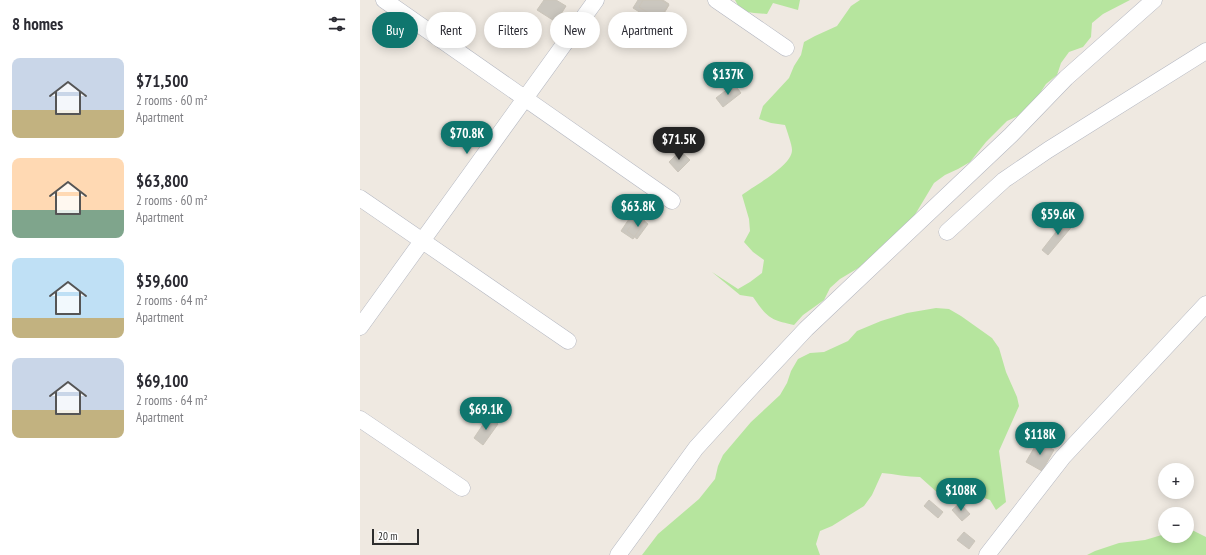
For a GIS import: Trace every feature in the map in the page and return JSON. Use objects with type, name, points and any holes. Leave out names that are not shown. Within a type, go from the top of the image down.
[{"type":"street","points":[[384,0],[672,201]]},
{"type":"street","points":[[360,327],[596,0]]},
{"type":"street","points":[[716,0],[786,48]]},
{"type":"street","points":[[618,555],[696,448],[806,329],[1011,134],[1066,78],[1154,0]]},
{"type":"street","points":[[947,232],[1004,180],[1048,150],[1206,51]]},
{"type":"street","points":[[360,198],[568,341]]},
{"type":"street","points":[[987,555],[1063,457],[1206,304]]},
{"type":"street","points":[[360,418],[462,488]]},
{"type":"green space","points":[[735,0],[800,0],[798,10],[773,3],[767,14],[741,11]]},
{"type":"green space","points":[[860,0],[1130,0],[1103,14],[1092,23],[1091,37],[1083,47],[1069,52],[1061,63],[1057,75],[1046,84],[1038,96],[1020,115],[1007,121],[986,142],[970,162],[945,175],[934,183],[913,218],[865,264],[840,279],[830,288],[824,300],[803,315],[794,325],[769,317],[753,297],[740,295],[712,272],[738,289],[762,273],[764,260],[753,252],[744,242],[750,231],[749,219],[742,195],[780,169],[790,156],[792,150],[785,125],[759,119],[763,106],[789,78],[801,55],[804,42],[837,26],[851,6]]},
{"type":"green space","points":[[936,308],[949,309],[992,338],[999,348],[1006,372],[1017,397],[1019,406],[999,451],[1006,502],[996,510],[990,500],[966,492],[939,494],[920,477],[882,473],[872,495],[864,506],[832,526],[820,531],[816,544],[820,555],[642,555],[658,534],[699,499],[715,479],[718,466],[723,455],[751,422],[780,395],[798,359],[810,353],[824,352],[848,341],[857,331],[881,321],[907,313]]},
{"type":"green space","points":[[1194,531],[1206,537],[1206,555],[1087,555],[1119,543],[1145,540],[1158,536],[1158,543],[1194,543]]},
{"type":"building","points":[[544,0],[556,0],[566,6],[562,12],[550,12],[550,18],[537,10]]},
{"type":"building","points":[[638,0],[663,0],[669,4],[664,12],[639,12],[633,8]]},
{"type":"building","points":[[643,0],[661,0],[669,5],[665,12],[647,12],[639,7]]},
{"type":"building","points":[[734,84],[741,93],[723,107],[716,98]]},
{"type":"building","points":[[680,151],[690,160],[678,172],[669,162]]},
{"type":"building","points":[[633,213],[645,221],[633,239],[621,231]]},
{"type":"building","points":[[638,216],[648,224],[637,239],[627,231]]},
{"type":"building","points":[[1067,218],[1074,224],[1048,255],[1042,250]]},
{"type":"building","points":[[488,417],[498,424],[483,445],[474,438]]},
{"type":"building","points":[[1038,441],[1054,450],[1042,471],[1026,462]]},
{"type":"building","points":[[929,500],[943,512],[938,518],[924,506]]},
{"type":"building","points":[[960,503],[970,514],[962,521],[952,510]]},
{"type":"building","points":[[964,532],[975,541],[969,549],[957,540]]}]
